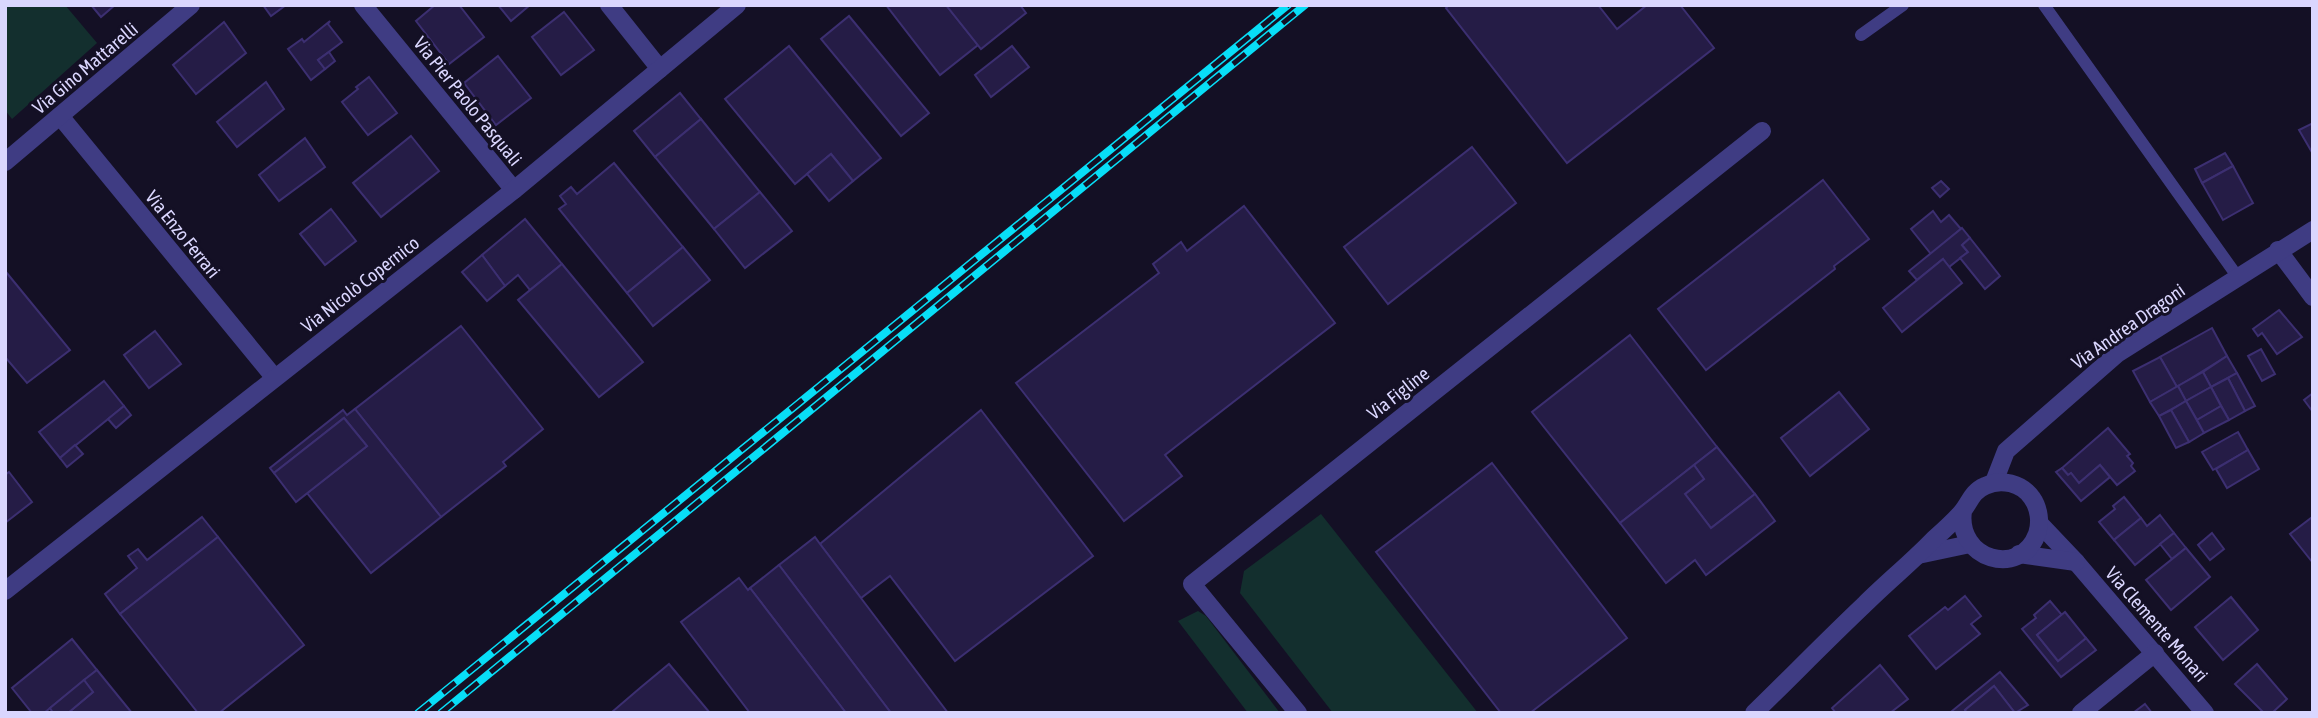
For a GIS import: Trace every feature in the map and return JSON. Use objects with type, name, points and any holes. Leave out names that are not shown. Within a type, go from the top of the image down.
[{"type":"street","name":"Via Gino Mattarelli","points":[[5,162],[191,5]]},
{"type":"street","name":"Via Pier Paolo Pasquali","points":[[363,5],[514,190]]},
{"type":"street","points":[[609,5],[660,69]]},
{"type":"street","name":"Via Nicolò Copernico","points":[[5,591],[514,190],[737,5]]},
{"type":"street","name":"Via Enzo Ferrari","points":[[60,116],[274,377]]},
{"type":"street","name":"Via Figline","points":[[1298,713],[1192,584],[1762,131]]},
{"type":"street","name":"Via Andrea Dragoni","points":[[1994,482],[2006,451],[2117,354],[2313,230]]},
{"type":"street","points":[[2278,250],[2313,297]]},
{"type":"street","points":[[1754,713],[1963,511],[1975,492],[1994,482],[2007,482],[2024,490],[2036,505],[2039,523],[2033,541],[2019,554]]},
{"type":"street","points":[[1963,511],[1963,528],[1970,544],[1987,557],[1998,559],[2019,554],[2076,562]]},
{"type":"street","name":"Via Clemente Monari","points":[[2039,523],[2076,562],[2205,713]]},
{"type":"street","points":[[1919,555],[1970,544]]},
{"type":"street","points":[[2081,713],[2155,653]]},
{"type":"lane","points":[[1861,35],[1903,5]]},
{"type":"lane","points":[[2044,5],[2237,276]]},
{"type":"green space","points":[[5,5],[65,5],[97,43],[12,119],[5,110]]},
{"type":"green space","points":[[1321,514],[1478,713],[1333,713],[1240,593],[1244,571]]},
{"type":"green space","points":[[1198,611],[1206,616],[1280,713],[1248,713],[1178,621]]},
{"type":"building","points":[[91,5],[115,5],[101,17]]},
{"type":"building","points":[[263,5],[286,5],[271,16]]},
{"type":"building","points":[[435,5],[459,5],[484,37],[449,64],[416,21]]},
{"type":"building","points":[[498,5],[530,5],[511,21]]},
{"type":"building","points":[[886,5],[946,5],[978,45],[940,75]]},
{"type":"building","points":[[946,5],[1020,5],[1026,13],[981,49]]},
{"type":"building","points":[[1449,5],[1598,5],[1617,29],[1647,5],[1680,5],[1714,48],[1567,163],[1446,8]]},
{"type":"building","points":[[564,12],[594,50],[561,75],[532,37]]},
{"type":"building","points":[[849,16],[929,113],[901,136],[821,39]]},
{"type":"building","points":[[330,21],[328,24],[342,42],[318,60],[325,69],[311,80],[288,49],[302,39],[304,42]]},
{"type":"building","points":[[224,22],[246,53],[196,94],[173,65]]},
{"type":"building","points":[[789,46],[881,158],[853,181],[831,154],[795,184],[725,99]]},
{"type":"building","points":[[1012,46],[1029,67],[991,97],[975,75]]},
{"type":"building","points":[[329,52],[335,61],[325,69],[318,60]]},
{"type":"building","points":[[498,56],[531,98],[496,125],[464,83]]},
{"type":"building","points":[[369,77],[397,113],[368,135],[342,102]]},
{"type":"building","points":[[266,82],[284,109],[237,147],[217,122]]},
{"type":"building","points":[[680,93],[701,119],[655,157],[634,131]]},
{"type":"building","points":[[701,119],[760,192],[714,229],[655,157]]},
{"type":"building","points":[[2313,123],[2313,154],[2299,130]]},
{"type":"building","points":[[411,136],[439,171],[381,217],[353,183]]},
{"type":"building","points":[[305,138],[325,167],[279,201],[259,175]]},
{"type":"building","points":[[1472,147],[1516,203],[1388,304],[1344,247]]},
{"type":"building","points":[[2225,153],[2233,166],[2202,183],[2195,169]]},
{"type":"building","points":[[831,154],[853,181],[829,201],[807,174]]},
{"type":"building","points":[[614,163],[683,247],[627,293],[559,209],[566,204],[560,196],[571,187],[577,194]]},
{"type":"building","points":[[2233,166],[2253,203],[2223,220],[2202,183]]},
{"type":"building","points":[[1823,180],[1869,239],[1706,370],[1658,309]]},
{"type":"building","points":[[1941,181],[1949,189],[1940,197],[1932,188]]},
{"type":"building","points":[[760,192],[792,231],[745,268],[714,229]]},
{"type":"building","points":[[1244,206],[1335,323],[1165,455],[1182,476],[1124,521],[1016,383],[1159,273],[1153,264],[1181,242],[1187,251]]},
{"type":"building","points":[[331,209],[356,241],[325,265],[300,234]]},
{"type":"building","points":[[1933,211],[1941,222],[1949,215],[1961,229],[1931,254],[1911,229]]},
{"type":"building","points":[[525,219],[562,264],[530,290],[518,275],[505,286],[482,255]]},
{"type":"building","points":[[1962,228],[1970,238],[1962,245],[1968,252],[1949,267],[1943,259],[1917,280],[1909,271]]},
{"type":"building","points":[[1970,238],[2000,276],[1985,289],[1960,258],[1968,252],[1962,245]]},
{"type":"building","points":[[683,247],[710,280],[653,326],[627,293]]},
{"type":"building","points":[[482,255],[505,286],[487,301],[462,272]]},
{"type":"building","points":[[1943,259],[1962,283],[1902,332],[1883,308]]},
{"type":"building","points":[[562,264],[643,362],[599,397],[518,300]]},
{"type":"building","points":[[6,272],[70,350],[27,383],[5,357]]},
{"type":"building","points":[[2279,310],[2302,337],[2277,354],[2262,333],[2258,336],[2253,329]]},
{"type":"building","points":[[461,326],[543,429],[503,462],[506,466],[441,517],[355,409]]},
{"type":"building","points":[[2212,328],[2227,356],[2177,387],[2160,357]]},
{"type":"building","points":[[155,331],[181,364],[149,388],[124,355]]},
{"type":"building","points":[[1630,335],[1717,447],[1620,523],[1532,412]]},
{"type":"building","points":[[2261,349],[2275,374],[2262,381],[2248,356]]},
{"type":"building","points":[[2227,356],[2237,373],[2211,387],[2203,372]]},
{"type":"building","points":[[2160,357],[2177,387],[2150,402],[2133,371]]},
{"type":"building","points":[[2203,372],[2211,387],[2186,401],[2178,386]]},
{"type":"building","points":[[2237,373],[2255,406],[2245,411],[2228,378]]},
{"type":"building","points":[[2228,378],[2245,411],[2229,420],[2211,387]]},
{"type":"building","points":[[104,381],[124,406],[60,458],[39,432]]},
{"type":"building","points":[[2178,386],[2186,401],[2159,416],[2150,402]]},
{"type":"building","points":[[2211,387],[2221,406],[2197,420],[2186,401]]},
{"type":"building","points":[[1839,392],[1869,429],[1810,476],[1781,438]]},
{"type":"building","points":[[2313,393],[2313,412],[2304,400]]},
{"type":"building","points":[[2186,401],[2204,433],[2189,442],[2171,410]]},
{"type":"building","points":[[124,406],[131,415],[116,428],[108,419]]},
{"type":"building","points":[[2221,406],[2229,420],[2204,433],[2197,420]]},
{"type":"building","points":[[355,409],[441,517],[371,573],[307,493],[367,446],[344,418],[274,473],[270,468],[343,410],[347,415]]},
{"type":"building","points":[[981,410],[1093,556],[955,661],[890,576],[861,598],[820,544]]},
{"type":"building","points":[[2171,410],[2189,442],[2176,448],[2159,416]]},
{"type":"building","points":[[344,418],[367,446],[296,502],[274,473]]},
{"type":"building","points":[[2108,428],[2130,454],[2127,456],[2135,471],[2117,485],[2100,465],[2079,483],[2071,473],[2068,475],[2062,468]]},
{"type":"building","points":[[2238,432],[2248,450],[2213,470],[2202,452]]},
{"type":"building","points":[[75,445],[83,454],[67,467],[60,458]]},
{"type":"building","points":[[1717,447],[1755,494],[1711,528],[1685,494],[1704,479],[1694,465]]},
{"type":"building","points":[[2248,450],[2259,469],[2227,488],[2216,469]]},
{"type":"building","points":[[1492,463],[1627,638],[1530,713],[1501,713],[1376,552]]},
{"type":"building","points":[[1694,465],[1704,479],[1685,494],[1711,528],[1755,494],[1775,521],[1706,575],[1695,560],[1666,583],[1620,523]]},
{"type":"building","points":[[2100,465],[2110,477],[2081,501],[2056,472],[2062,468],[2068,475],[2071,473],[2079,483]]},
{"type":"building","points":[[9,472],[32,502],[5,523],[5,475]]},
{"type":"building","points":[[2124,497],[2141,518],[2114,540],[2099,522],[2115,509],[2113,506]]},
{"type":"building","points":[[2160,515],[2174,533],[2135,565],[2114,540],[2141,518],[2147,526]]},
{"type":"building","points":[[202,517],[218,537],[120,614],[105,594],[137,568],[128,556],[138,549],[147,560]]},
{"type":"building","points":[[2311,518],[2313,521],[2313,563],[2290,534]]},
{"type":"building","points":[[2174,533],[2186,548],[2172,559],[2160,544]]},
{"type":"building","points":[[2212,533],[2224,549],[2210,560],[2198,545]]},
{"type":"building","points":[[218,537],[304,645],[219,713],[198,713],[120,614]]},
{"type":"building","points":[[815,537],[948,713],[891,713],[779,565]]},
{"type":"building","points":[[2186,548],[2210,577],[2171,610],[2146,580]]},
{"type":"building","points":[[779,565],[891,713],[846,713],[750,588]]},
{"type":"building","points":[[739,578],[748,590],[750,588],[846,713],[750,713],[681,622]]},
{"type":"building","points":[[1965,596],[1981,616],[1971,624],[1980,634],[1936,669],[1909,636],[1945,607],[1948,610]]},
{"type":"building","points":[[2231,597],[2258,630],[2223,660],[2195,627]]},
{"type":"building","points":[[2050,601],[2062,615],[2037,635],[2058,661],[2086,638],[2096,650],[2061,677],[2022,629],[2036,618],[2034,615]]},
{"type":"building","points":[[2065,612],[2086,638],[2058,661],[2037,635]]},
{"type":"building","points":[[72,639],[97,670],[44,713],[32,713],[12,688]]},
{"type":"building","points":[[669,664],[710,713],[612,712],[640,688]]},
{"type":"building","points":[[2257,664],[2287,699],[2272,713],[2264,713],[2235,684]]},
{"type":"building","points":[[1880,665],[1908,699],[1890,713],[1836,713],[1832,708]]},
{"type":"building","points":[[97,670],[132,713],[68,713],[93,692],[84,680]]},
{"type":"building","points":[[2000,672],[2028,705],[2015,713],[1994,686],[1965,710],[1967,713],[1952,711]]},
{"type":"building","points":[[84,680],[93,692],[68,713],[53,713],[50,708]]},
{"type":"building","points":[[1994,686],[2015,713],[1967,713],[1965,710]]},
{"type":"building","points":[[2145,704],[2152,713],[2133,713]]},
{"type":"railway","points":[[418,713],[1288,5]]},
{"type":"railway","points":[[441,713],[1305,5]]}]
